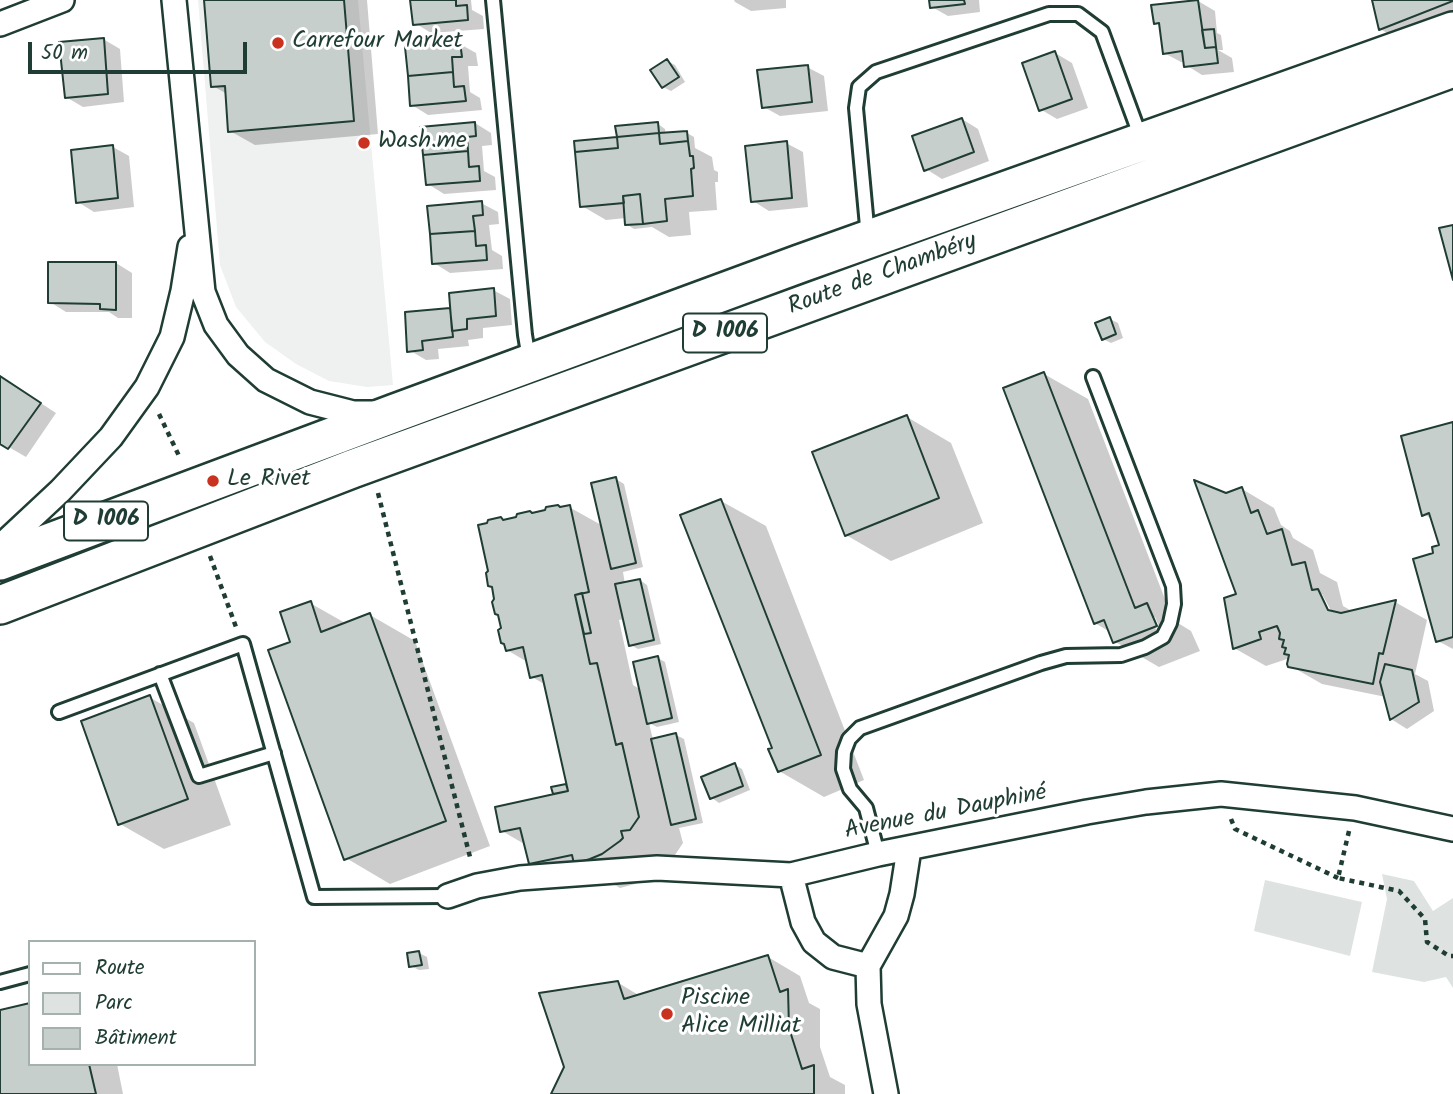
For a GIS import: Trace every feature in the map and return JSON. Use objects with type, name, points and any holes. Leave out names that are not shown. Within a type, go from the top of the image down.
[{"type":"main road","name":"Route de Chambéry","points":[[0,561],[530,363],[1453,31]]},
{"type":"main road","name":"Route de Chambéry","points":[[0,605],[352,469],[1453,68]]},
{"type":"street","points":[[0,24],[62,0]]},
{"type":"street","points":[[174,0],[203,292],[215,325],[238,355],[265,380],[310,402],[353,413],[395,413]]},
{"type":"street","points":[[0,547],[60,491],[111,437],[147,387],[172,337],[195,220]]},
{"type":"street","name":"Avenue du Dauphiné","points":[[448,896],[477,886],[520,878],[657,868],[791,875],[878,854],[1087,812],[1221,794],[1354,808],[1453,829]]},
{"type":"street","points":[[886,1094],[869,1004],[868,966],[895,916],[902,894],[909,849]]},
{"type":"street","points":[[791,875],[803,922],[814,942],[833,957],[868,966]]},
{"type":"lane","points":[[493,0],[525,335],[530,363]]},
{"type":"lane","points":[[868,240],[856,108],[859,87],[876,72],[1049,15],[1078,14],[1102,32],[1142,142]]},
{"type":"lane","points":[[878,854],[866,808],[850,789],[844,769],[844,752],[849,739],[860,728],[1041,663],[1066,656],[1121,655],[1145,647],[1163,637],[1170,622],[1174,586],[1093,377]]},
{"type":"lane","points":[[59,712],[243,644],[314,897],[448,896]]},
{"type":"lane","points":[[160,674],[199,776],[274,754]]},
{"type":"lane","points":[[0,982],[28,975]]},
{"type":"path","points":[[147,387],[180,458],[193,454]]},
{"type":"path","points":[[368,492],[377,490],[477,886]]},
{"type":"path","points":[[208,552],[243,644]]},
{"type":"path","points":[[1221,794],[1235,830],[1338,878],[1399,891],[1425,919],[1427,942],[1453,956]]},
{"type":"path","points":[[1338,878],[1354,808]]},
{"type":"shaded area","points":[[198,0],[358,0],[393,385],[367,387],[329,381],[296,364],[265,342],[236,307],[220,265]]},
{"type":"green space","points":[[1382,874],[1414,881],[1433,911],[1453,898],[1453,988],[1446,977],[1424,982],[1372,972],[1387,899]]},
{"type":"green space","points":[[1265,880],[1362,902],[1350,956],[1254,931]]},
{"type":"building","name":"Carrefour Market","points":[[204,0],[344,0],[354,121],[228,132],[225,86],[211,87]]},
{"type":"building","points":[[410,0],[456,0],[456,6],[467,5],[468,20],[413,25]]},
{"type":"building","points":[[929,0],[964,0],[965,4],[930,8]]},
{"type":"building","points":[[1198,0],[1205,48],[1216,47],[1218,63],[1184,67],[1182,51],[1163,54],[1159,23],[1154,24],[1151,5]]},
{"type":"building","points":[[1372,0],[1452,0],[1453,1],[1379,30]]},
{"type":"building","points":[[1214,29],[1216,47],[1205,48],[1202,30]]},
{"type":"building","points":[[104,38],[108,94],[65,98],[59,42]]},
{"type":"building","points":[[460,42],[462,57],[452,57],[453,72],[408,76],[405,47]]},
{"type":"building","points":[[1055,51],[1072,99],[1039,111],[1022,63]]},
{"type":"building","points":[[667,59],[679,77],[662,88],[650,70]]},
{"type":"building","points":[[808,65],[812,102],[762,108],[757,70]]},
{"type":"building","points":[[453,72],[454,87],[464,86],[466,101],[410,106],[408,76]]},
{"type":"building","points":[[962,118],[974,152],[924,171],[912,136]]},
{"type":"building","points":[[475,122],[476,136],[467,137],[468,151],[423,155],[420,127]]},
{"type":"building","points":[[658,122],[659,133],[617,137],[615,126]]},
{"type":"building","points":[[687,131],[688,141],[660,144],[659,133]]},
{"type":"building","points":[[659,133],[660,144],[688,141],[690,156],[693,156],[693,196],[665,199],[667,221],[643,224],[640,194],[623,196],[624,203],[580,207],[575,152],[618,148],[617,137]]},
{"type":"building","points":[[617,137],[618,148],[575,152],[574,141]]},
{"type":"building","points":[[787,141],[792,198],[751,202],[745,146]]},
{"type":"building","points":[[113,145],[118,198],[76,203],[71,150]]},
{"type":"building","points":[[468,151],[469,167],[479,166],[480,181],[426,185],[423,155]]},
{"type":"building","points":[[640,194],[643,224],[625,225],[623,196]]},
{"type":"building","points":[[482,201],[483,215],[473,216],[475,231],[430,234],[427,206]]},
{"type":"building","points":[[1453,225],[1453,280],[1439,228]]},
{"type":"building","points":[[475,231],[476,246],[486,245],[487,260],[432,264],[430,234]]},
{"type":"building","points":[[48,262],[116,262],[116,310],[100,309],[100,304],[48,303]]},
{"type":"building","points":[[494,288],[496,316],[467,319],[467,329],[452,331],[449,293]]},
{"type":"building","points":[[450,308],[453,337],[422,341],[423,350],[407,352],[405,312]]},
{"type":"building","points":[[1110,317],[1116,334],[1102,340],[1095,323]]},
{"type":"building","points":[[1044,372],[1135,608],[1147,603],[1157,626],[1113,643],[1104,620],[1094,624],[1003,388]]},
{"type":"building","points":[[0,376],[41,403],[8,449],[0,444]]},
{"type":"building","points":[[907,415],[939,498],[845,536],[812,452]]},
{"type":"building","points":[[1453,422],[1453,637],[1436,642],[1413,559],[1433,553],[1432,547],[1439,545],[1429,513],[1422,516],[1401,436]]},
{"type":"building","points":[[616,477],[636,563],[611,569],[591,483]]},
{"type":"building","points":[[1194,480],[1226,493],[1242,487],[1251,513],[1258,510],[1267,534],[1282,529],[1292,565],[1305,562],[1312,590],[1318,589],[1328,610],[1341,613],[1396,600],[1383,654],[1379,653],[1373,684],[1288,667],[1289,655],[1284,654],[1284,640],[1279,639],[1277,626],[1259,632],[1261,639],[1233,649],[1224,598],[1236,594]]},
{"type":"building","points":[[721,499],[821,755],[778,772],[768,749],[772,748],[680,515]]},
{"type":"building","points":[[558,505],[570,505],[589,592],[575,595],[590,664],[597,663],[616,745],[622,743],[639,817],[630,830],[621,831],[623,838],[620,841],[602,854],[574,864],[572,855],[529,864],[520,828],[500,832],[495,807],[568,791],[542,675],[530,678],[523,647],[506,651],[501,643],[498,630],[501,628],[492,602],[492,587],[488,586],[488,571],[478,525],[487,523],[488,520],[501,517],[503,520],[516,517],[517,514],[530,511],[532,513]]},
{"type":"building","points":[[640,579],[654,640],[629,646],[615,584]]},
{"type":"building","points":[[582,593],[591,633],[584,634],[575,595]]},
{"type":"building","points":[[311,601],[321,632],[370,613],[446,821],[344,860],[268,650],[290,642],[280,612]]},
{"type":"building","points":[[658,656],[672,718],[647,724],[633,662]]},
{"type":"building","points":[[1385,664],[1412,670],[1419,702],[1390,720],[1380,682]]},
{"type":"building","points":[[150,695],[188,799],[118,825],[81,721]]},
{"type":"building","points":[[676,733],[696,819],[671,825],[651,739]]},
{"type":"building","points":[[735,763],[743,786],[710,799],[701,777]]},
{"type":"building","points":[[566,784],[568,791],[553,794],[551,787]]},
{"type":"building","points":[[419,951],[422,965],[409,967],[407,953]]},
{"type":"building","name":"Piscine Alice Milliat","points":[[768,955],[780,992],[788,989],[789,1028],[802,1069],[814,1065],[814,1094],[551,1094],[564,1067],[539,993],[618,981],[624,999]]},
{"type":"building","points":[[28,1003],[28,1066],[89,1066],[96,1094],[0,1094],[0,1010]]},
{"type":"place","name":"Carrefour Market","points":[[278,43]]},
{"type":"place","name":"Wash.me","points":[[364,143]]},
{"type":"place","name":"Le Rivet","points":[[213,481]]},
{"type":"place","name":"Piscine Alice Milliat","points":[[667,1014]]}]
